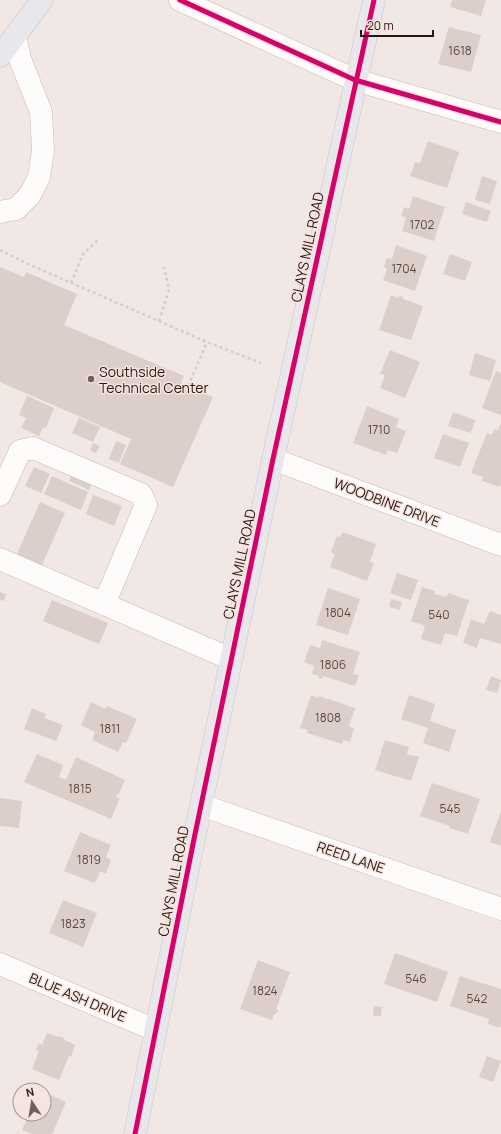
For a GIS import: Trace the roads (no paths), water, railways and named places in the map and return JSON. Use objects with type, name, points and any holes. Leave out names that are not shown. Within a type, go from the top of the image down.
[{"type":"main road","points":[[0,56],[42,0]]},
{"type":"main road","name":"CLAYS MILL ROAD","points":[[135,1134],[201,805],[273,459],[355,80],[374,0]]},
{"type":"street","points":[[180,0],[355,80],[501,122]]},
{"type":"street","points":[[0,212],[16,208],[30,195],[39,176],[43,151],[41,112],[20,59],[15,36]]},
{"type":"street","points":[[0,495],[20,451],[33,448],[141,494],[146,505],[104,604]]},
{"type":"street","name":"WOODBINE DRIVE","points":[[273,459],[501,546]]},
{"type":"street","points":[[0,558],[231,659]]},
{"type":"street","name":"REED LANE","points":[[201,805],[501,909]]},
{"type":"street","name":"BLUE ASH DRIVE","points":[[0,964],[155,1030]]},
{"type":"place","name":"Southside Technical Center","points":[[91,379]]}]
